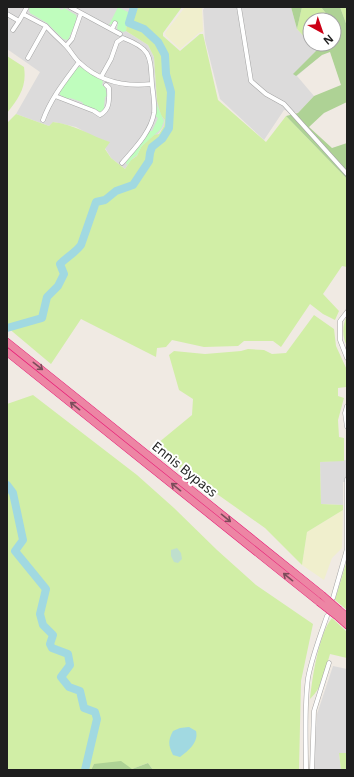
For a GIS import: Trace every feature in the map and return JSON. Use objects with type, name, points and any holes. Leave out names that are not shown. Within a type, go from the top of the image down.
[{"type":"highway","name":"Ennis Bypass","points":[[7,342],[338,613],[347,625]]},
{"type":"highway","name":"Ennis Bypass","points":[[7,352],[321,599]]},
{"type":"highway","name":"Ennis Bypass","points":[[338,613],[347,617]]},
{"type":"street","points":[[13,30],[27,7]]},
{"type":"street","points":[[70,7],[120,34]]},
{"type":"street","points":[[239,7],[251,81],[266,94],[284,104],[347,174]]},
{"type":"street","points":[[66,46],[72,39],[81,13]]},
{"type":"street","points":[[7,14],[19,21]]},
{"type":"street","points":[[23,14],[46,26],[66,46],[79,62],[90,71],[101,77],[118,83],[135,86],[152,84]]},
{"type":"street","points":[[112,29],[115,23]]},
{"type":"street","points":[[28,58],[46,26]]},
{"type":"street","points":[[101,77],[111,59],[117,42],[123,38],[137,43],[145,49],[150,59],[154,112],[151,122],[137,145],[122,163]]},
{"type":"street","points":[[43,120],[48,106],[79,62]]},
{"type":"street","points":[[55,96],[94,111],[100,115],[106,112],[109,105],[109,88],[106,85]]},
{"type":"street","points":[[347,312],[340,321],[340,340],[347,358]]},
{"type":"street","points":[[347,406],[345,413],[347,427]]},
{"type":"street","points":[[333,598],[347,549],[347,479]]},
{"type":"street","points":[[306,770],[306,704],[308,678],[314,653],[327,616]]},
{"type":"street","points":[[312,770],[314,711],[329,663]]},
{"type":"street","points":[[306,704],[316,705]]},
{"type":"shaded area","points":[[7,7],[132,7],[127,18],[126,31],[148,45],[154,57],[157,101],[165,120],[164,126],[158,134],[141,147],[137,156],[131,160],[125,169],[111,158],[105,148],[109,142],[96,138],[76,127],[54,122],[49,126],[16,114],[40,72],[7,49]]},
{"type":"shaded area","points":[[205,7],[291,7],[297,29],[302,34],[302,52],[318,52],[321,55],[297,76],[314,96],[298,113],[284,110],[264,140],[220,99],[205,40],[203,10]]},
{"type":"shaded area","points":[[347,460],[347,482],[343,482],[343,505],[321,504],[320,462]]},
{"type":"shaded area","points":[[333,666],[347,669],[346,753],[339,753],[341,770],[313,770],[317,714]]},
{"type":"green space","points":[[30,7],[57,7],[62,10],[64,8],[76,15],[77,20],[68,40],[63,39],[47,23],[30,13]]},
{"type":"green space","points":[[118,7],[130,13],[127,18],[126,31],[123,32],[117,29],[118,23],[114,21],[109,25]]},
{"type":"green space","points":[[138,7],[182,7],[163,33],[163,36],[180,51],[200,34],[203,34],[218,100],[266,142],[286,116],[347,179],[347,267],[342,266],[323,294],[339,311],[335,320],[323,314],[310,304],[281,347],[273,341],[244,341],[238,346],[204,347],[172,340],[166,347],[157,348],[156,357],[81,319],[51,364],[7,327],[7,121],[8,122],[16,114],[49,126],[53,122],[61,123],[110,142],[105,149],[111,158],[125,169],[131,160],[137,156],[141,147],[154,135],[159,134],[164,126],[165,120],[161,115],[157,101],[154,57],[148,45],[126,31],[127,18],[133,20]]},
{"type":"green space","points":[[185,7],[202,7],[203,31],[180,49],[166,36],[165,33]]},
{"type":"green space","points":[[291,7],[302,7],[297,29]]},
{"type":"green space","points":[[302,7],[321,7],[325,12],[302,12],[302,34],[297,29]]},
{"type":"green space","points":[[321,7],[340,7],[342,12],[325,12]]},
{"type":"green space","points":[[340,7],[347,7],[347,26],[342,12]]},
{"type":"green space","points":[[342,12],[347,26],[347,102],[324,113],[309,127],[332,148],[347,143],[347,179],[286,116],[298,113],[314,96],[341,85],[330,52],[342,52]]},
{"type":"green space","points":[[315,52],[330,52],[322,55],[296,76],[293,74]]},
{"type":"green space","points":[[7,56],[24,67],[25,74],[21,92],[7,113]]},
{"type":"green space","points":[[79,67],[103,81],[102,85],[105,87],[107,96],[105,97],[105,108],[101,113],[84,105],[82,102],[70,98],[68,99],[60,95],[60,92],[76,68]]},
{"type":"green space","points":[[156,103],[164,121],[161,129],[142,146],[137,155],[127,165],[127,160],[148,131],[152,131],[158,118],[155,116]]},
{"type":"green space","points":[[314,315],[334,329],[336,346],[347,370],[346,387],[338,388],[338,396],[344,398],[338,420],[339,437],[344,438],[344,461],[320,462],[321,504],[343,505],[343,510],[307,532],[302,565],[265,528],[152,448],[192,415],[193,399],[179,390],[169,355],[174,351],[205,354],[248,349],[264,350],[272,354],[286,353]]},
{"type":"green space","points":[[347,316],[347,346],[343,331]]},
{"type":"green space","points":[[33,395],[137,475],[256,585],[313,624],[301,681],[299,770],[153,770],[148,763],[132,769],[94,764],[91,770],[7,770],[7,404]]},
{"type":"green space","points":[[343,510],[342,548],[332,558],[324,580],[302,565],[307,532]]},
{"type":"green space","points":[[177,548],[181,553],[182,559],[178,563],[174,562],[171,556],[171,550]]},
{"type":"green space","points":[[347,560],[347,610],[335,600]]},
{"type":"green space","points":[[332,618],[347,632],[347,658],[330,654],[321,684],[310,699],[314,669],[320,645],[327,625]]},
{"type":"green space","points":[[347,746],[347,770],[341,770],[339,753],[346,753]]},
{"type":"green space","points":[[121,761],[132,769],[148,763],[153,770],[91,770],[94,764]]},
{"type":"water","points":[[189,727],[196,731],[196,739],[189,749],[180,757],[173,755],[169,743],[173,731],[180,728]]},
{"type":"waterway","points":[[7,328],[42,318],[47,297],[58,286],[64,274],[60,264],[81,245],[96,202],[105,200],[116,191],[133,185],[149,161],[152,147],[162,139],[169,128],[171,92],[166,74],[165,55],[158,42],[144,29],[129,23],[134,7]]},
{"type":"waterway","points":[[7,485],[13,493],[23,540],[15,551],[46,589],[40,614],[43,625],[53,635],[50,644],[52,648],[68,654],[70,665],[61,677],[69,687],[80,691],[84,708],[95,712],[97,719],[85,770]]}]
